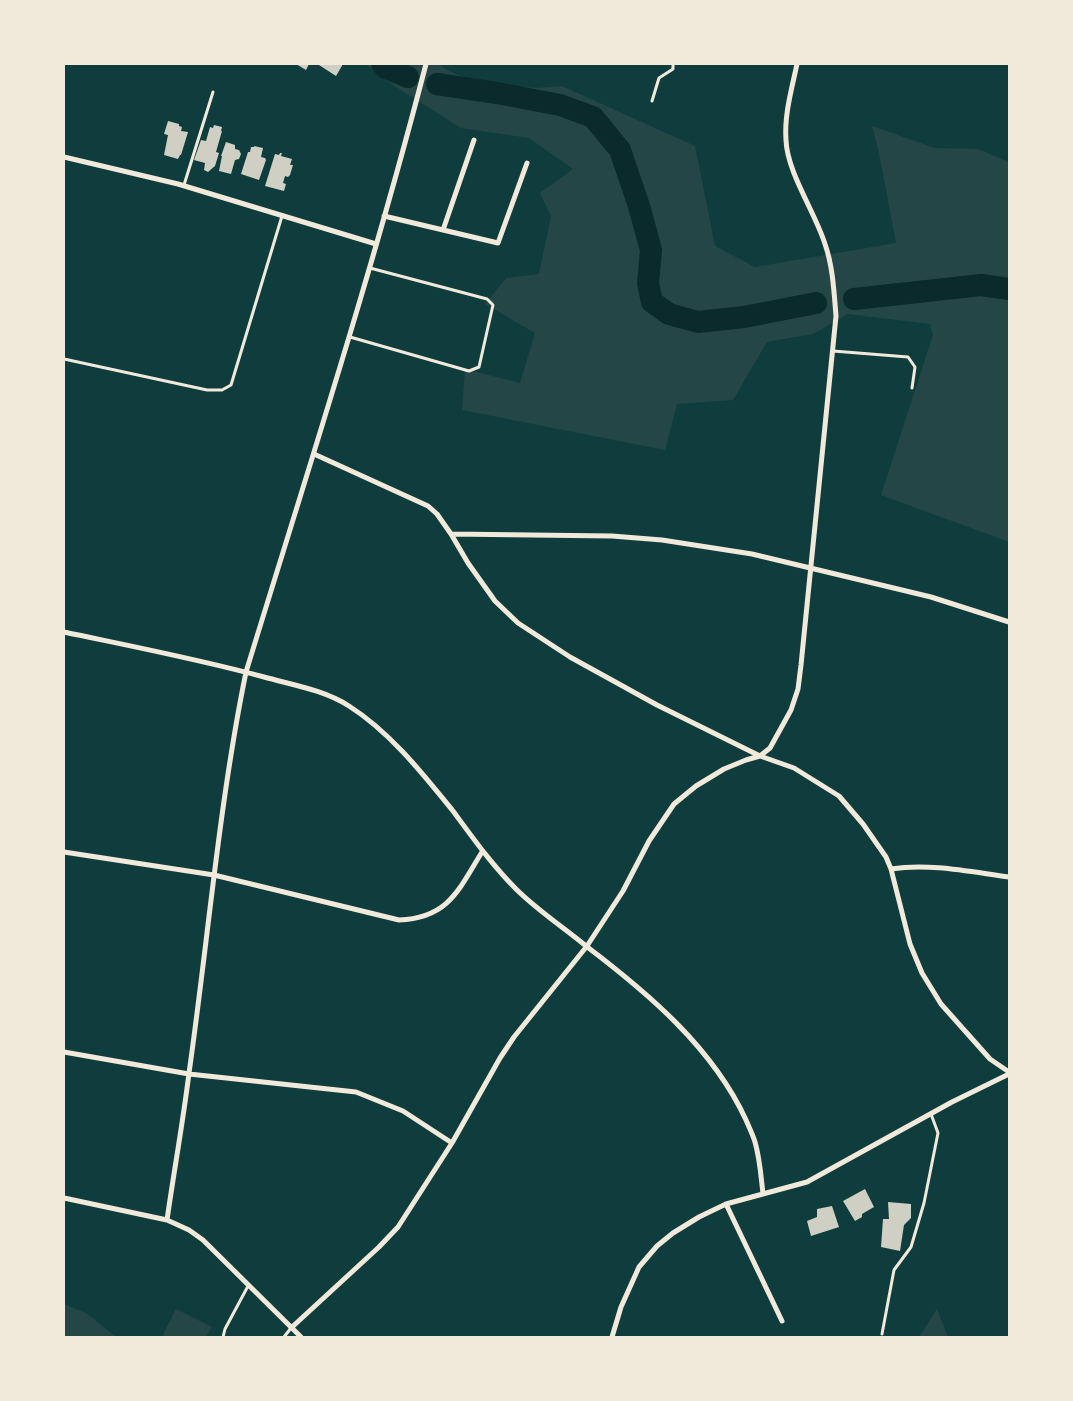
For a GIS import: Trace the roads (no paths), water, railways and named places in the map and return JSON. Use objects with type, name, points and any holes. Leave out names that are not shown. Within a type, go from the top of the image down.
[{"type":"street","points":[[291,1328],[379,1247],[398,1227],[452,1143],[500,1058],[514,1037],[586,946],[623,891],[649,841],[674,804],[696,786],[724,769],[760,756],[770,748],[787,717],[798,690],[836,316],[834,288],[825,243],[788,158],[786,124],[797,64]]},
{"type":"street","points":[[167,1220],[189,1074],[214,876],[238,710],[246,672],[314,454],[416,106],[426,65]]},
{"type":"street","points":[[443,230],[474,140]]},
{"type":"street","points":[[64,157],[184,186],[376,244]]},
{"type":"street","points":[[384,216],[498,243],[527,163]]},
{"type":"street","points":[[314,454],[428,506],[452,534],[468,563],[495,601],[518,623],[570,657],[622,686],[760,756],[794,768],[839,796],[863,824],[886,857],[891,869],[910,944],[922,973],[941,1004],[990,1059],[1009,1073],[807,1182],[726,1204],[698,1217],[672,1233],[657,1246],[639,1268],[621,1307],[612,1337]]},
{"type":"street","points":[[452,534],[612,536],[662,540],[752,554],[931,597],[1009,622]]},
{"type":"street","points":[[64,632],[246,672],[322,692],[349,706],[383,733],[418,770],[452,811],[482,852],[516,889],[665,1012],[718,1073],[738,1104],[755,1141],[763,1194]]},
{"type":"street","points":[[64,852],[214,876],[399,920],[411,920],[428,916],[439,910],[454,897],[482,852]]},
{"type":"street","points":[[891,869],[905,867],[941,869],[1009,877]]},
{"type":"street","points":[[64,1052],[189,1074],[356,1092],[403,1111],[452,1143]]},
{"type":"street","points":[[64,1198],[167,1220],[189,1230],[203,1240],[301,1337]]},
{"type":"street","points":[[726,1204],[782,1321]]},
{"type":"lane","points":[[652,101],[659,78],[672,69],[673,64]]},
{"type":"lane","points":[[184,186],[213,92]]},
{"type":"lane","points":[[64,360],[207,390],[222,390],[231,385],[282,216]]},
{"type":"lane","points":[[348,337],[469,372],[479,367],[493,305],[487,299],[369,268]]},
{"type":"lane","points":[[832,351],[908,357],[915,367],[912,388]]},
{"type":"lane","points":[[882,1334],[894,1270],[911,1247],[924,1203],[938,1133],[931,1114]]},
{"type":"lane","points":[[223,1337],[228,1322],[248,1286]]},
{"type":"lane","points":[[284,1337],[291,1328]]},
{"type":"waterway","points":[[382,64],[386,68],[408,77]]},
{"type":"waterway","points":[[437,84],[560,105],[593,117],[620,150],[639,206],[651,250],[648,283],[652,302],[669,314],[698,322],[744,317],[816,303]]},
{"type":"waterway","points":[[854,299],[981,285],[1009,289]]}]
